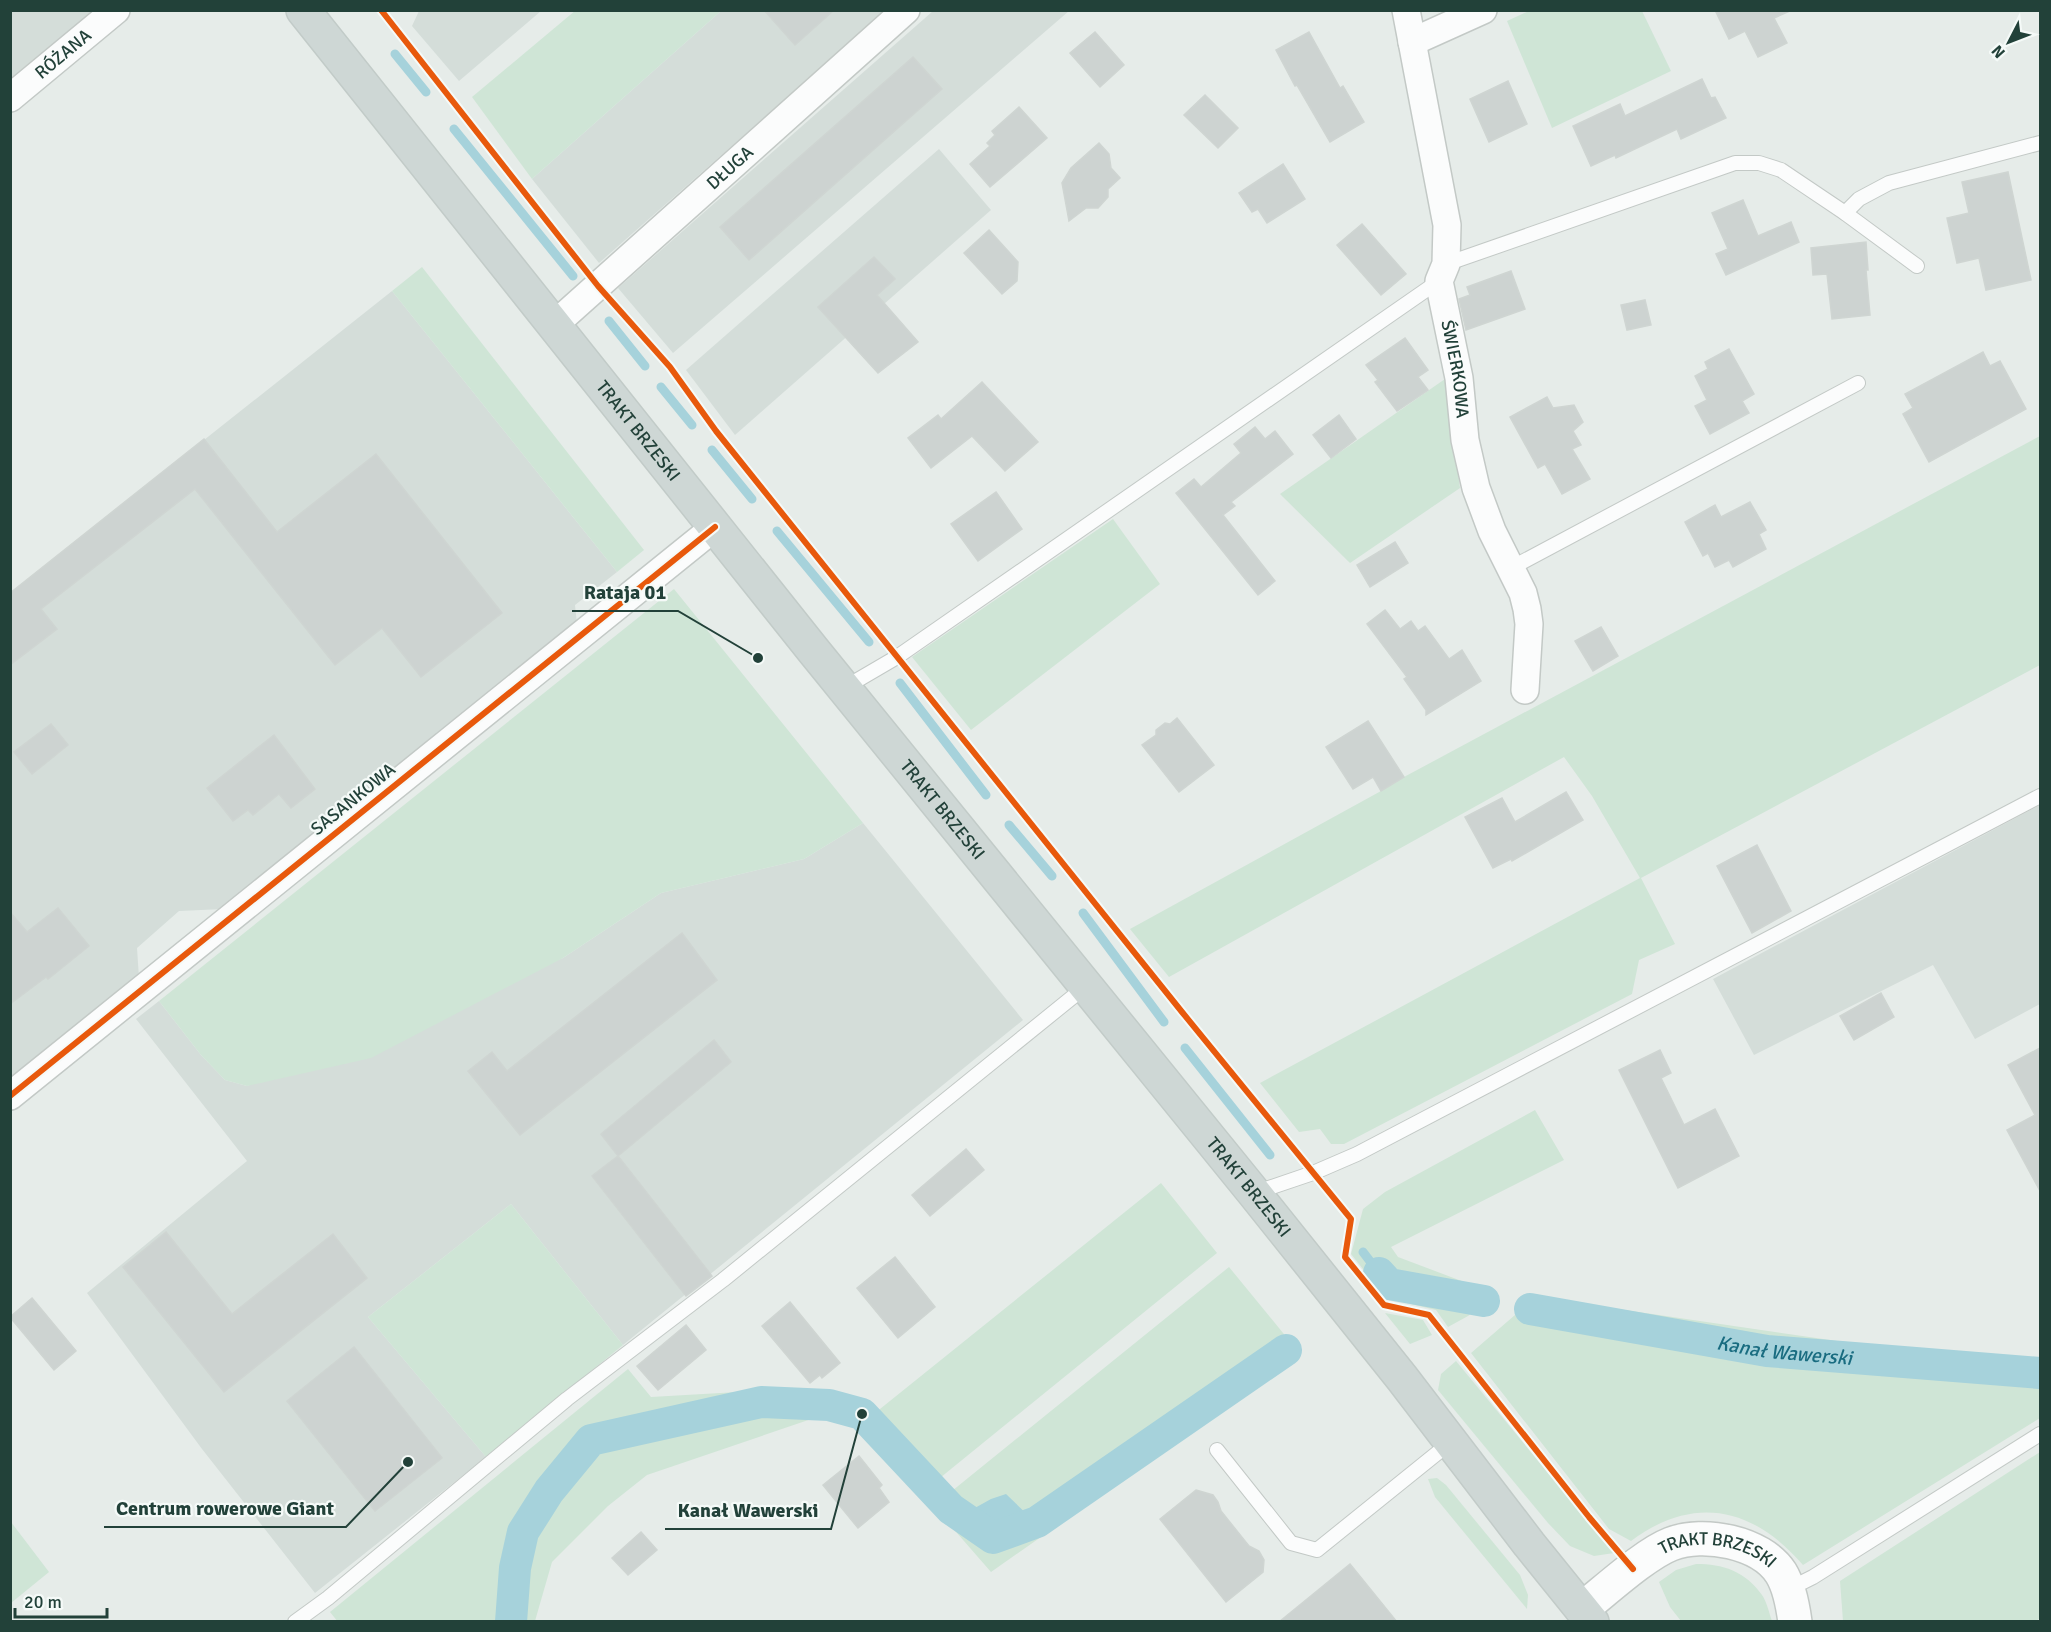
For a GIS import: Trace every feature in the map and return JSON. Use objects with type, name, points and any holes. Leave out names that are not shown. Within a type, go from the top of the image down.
[{"type":"main road","name":"TRAKT BRZESKI","points":[[303,10],[844,688],[1254,1193],[1451,1443],[1580,1618]]},
{"type":"street","name":"RÓŻANA","points":[[10,98],[116,10]]},
{"type":"street","name":"DŁUGA","points":[[554,325],[906,10]]},
{"type":"street","name":"ŚWIERKOWA","points":[[1406,10],[1447,225],[1443,272],[1459,378],[1465,440],[1476,488],[1492,531],[1523,593],[1527,609],[1529,624],[1525,690]]},
{"type":"street","points":[[1412,42],[1483,10]]},
{"type":"street","name":"SASANKOWA","points":[[10,1096],[715,527]]},
{"type":"street","name":"TRAKT BRZESKI","points":[[1580,1618],[1654,1553],[1670,1544],[1696,1537],[1725,1541],[1767,1559],[1781,1573],[1795,1622]]},
{"type":"lane","points":[[1845,213],[1866,195],[1889,183],[2040,143]]},
{"type":"lane","points":[[844,688],[897,657],[1443,272],[1735,163],[1759,163],[1781,170],[1917,266]]},
{"type":"lane","points":[[1511,568],[1858,383]]},
{"type":"lane","points":[[1254,1193],[1358,1155],[2040,796]]},
{"type":"lane","points":[[295,1622],[328,1598],[567,1400],[723,1280],[1085,987]]},
{"type":"lane","points":[[1787,1590],[1813,1577],[2040,1434]]},
{"type":"lane","points":[[1217,1450],[1291,1543],[1317,1550],[1451,1443]]},
{"type":"shaded area","points":[[11,11],[105,11],[11,85]]},
{"type":"shaded area","points":[[419,11],[541,11],[459,81],[412,26]]},
{"type":"shaded area","points":[[721,11],[885,11],[599,263],[532,179]]},
{"type":"shaded area","points":[[933,11],[1069,11],[673,353],[618,288]]},
{"type":"shaded area","points":[[939,149],[991,210],[735,435],[686,370]]},
{"type":"shaded area","points":[[392,291],[617,572],[575,605],[577,624],[436,733],[439,737],[223,909],[179,911],[137,948],[139,978],[11,1079],[11,593]]},
{"type":"shaded area","points":[[2040,805],[2040,1004],[1975,1039],[1933,965],[1754,1055],[1713,979]]},
{"type":"shaded area","points":[[863,823],[1023,1020],[623,1345],[511,1204],[368,1317],[486,1457],[315,1593],[202,1449],[87,1293],[247,1161],[136,1019],[159,1001],[201,1055],[225,1080],[247,1086],[563,958],[661,893],[804,859]]},
{"type":"green space","points":[[576,10],[721,11],[532,179],[472,97]]},
{"type":"green space","points":[[1529,11],[1642,11],[1671,71],[1552,128],[1507,21]]},
{"type":"green space","points":[[422,267],[644,550],[617,572],[392,291]]},
{"type":"green space","points":[[1445,379],[1460,488],[1350,563],[1280,494]]},
{"type":"green space","points":[[2040,436],[2040,665],[1641,878],[1675,944],[1639,960],[1632,994],[1344,1144],[1331,1144],[1320,1129],[1299,1132],[1260,1083],[1640,878],[1592,796],[1564,757],[1169,977],[1130,929],[1404,777]]},
{"type":"green space","points":[[1113,519],[1160,584],[971,730],[912,657]]},
{"type":"green space","points":[[674,589],[863,823],[804,859],[661,893],[563,958],[371,1058],[247,1086],[225,1080],[201,1055],[159,1001]]},
{"type":"green space","points":[[1535,1110],[1564,1160],[1391,1247],[1398,1257],[1496,1294],[1468,1316],[1448,1327],[1436,1310],[1386,1298],[1351,1254],[1363,1209],[1385,1192]]},
{"type":"green space","points":[[1161,1183],[1217,1253],[935,1482],[947,1495],[1229,1267],[1301,1355],[991,1572],[861,1423],[829,1413],[647,1475],[608,1506],[552,1562],[535,1621],[338,1622],[330,1612],[628,1369],[651,1397],[755,1391],[865,1403],[875,1413]]},
{"type":"green space","points":[[511,1204],[623,1345],[486,1457],[368,1317]]},
{"type":"green space","points":[[1536,1297],[1837,1341],[2040,1359],[2040,1418],[1803,1565],[1784,1545],[1764,1530],[1743,1520],[1722,1514],[1700,1513],[1677,1517],[1654,1526],[1631,1541],[1609,1529],[1471,1353]]},
{"type":"green space","points":[[1385,1313],[1423,1320],[1432,1335],[1410,1344]]},
{"type":"green space","points":[[1456,1361],[1614,1553],[1594,1556],[1570,1546],[1548,1523],[1438,1390],[1441,1374]]},
{"type":"green space","points":[[2040,1452],[2040,1618],[2035,1622],[1843,1621],[1840,1581]]},
{"type":"green space","points":[[1437,1478],[1446,1485],[1520,1575],[1528,1595],[1527,1609],[1435,1497],[1428,1479]]},
{"type":"green space","points":[[11,1522],[49,1572],[10,1603]]},
{"type":"green space","points":[[1696,1564],[1724,1567],[1748,1580],[1764,1598],[1772,1621],[1681,1621],[1670,1607],[1659,1582],[1676,1570]]},
{"type":"water","points":[[1006,1494],[1036,1523],[1015,1545],[980,1531],[973,1509]]},
{"type":"building","points":[[764,10],[834,10],[795,45]]},
{"type":"building","points":[[1715,10],[1792,10],[1774,18],[1787,43],[1758,57],[1745,31],[1729,39]]},
{"type":"building","points":[[1095,32],[1124,65],[1100,87],[1070,53]]},
{"type":"building","points":[[1309,32],[1340,88],[1343,86],[1364,122],[1330,142],[1297,85],[1295,86],[1276,50]]},
{"type":"building","points":[[913,57],[942,89],[749,260],[720,227]]},
{"type":"building","points":[[1702,79],[1711,98],[1715,97],[1726,118],[1681,139],[1677,129],[1616,158],[1615,155],[1591,166],[1573,126],[1620,104],[1625,116]]},
{"type":"building","points":[[1508,81],[1527,124],[1489,142],[1470,99]]},
{"type":"building","points":[[1205,95],[1238,128],[1218,148],[1184,115]]},
{"type":"building","points":[[1019,107],[1047,138],[990,187],[970,164],[990,146],[987,143],[995,135],[992,131]]},
{"type":"building","points":[[1099,143],[1109,154],[1111,168],[1120,178],[1108,189],[1108,197],[1098,208],[1086,208],[1069,221],[1062,183],[1071,168]]},
{"type":"building","points":[[1283,164],[1305,199],[1267,223],[1258,209],[1252,212],[1239,193]]},
{"type":"building","points":[[2008,172],[2031,280],[1986,290],[1979,258],[1957,263],[1947,218],[1969,213],[1962,182]]},
{"type":"building","points":[[1743,200],[1758,236],[1791,222],[1799,242],[1726,275],[1716,254],[1728,249],[1712,213]]},
{"type":"building","points":[[1362,224],[1406,274],[1381,295],[1337,245]]},
{"type":"building","points":[[989,230],[1018,262],[1017,281],[1002,294],[964,253]]},
{"type":"building","points":[[1866,242],[1870,315],[1832,319],[1827,274],[1813,275],[1811,248]]},
{"type":"building","points":[[874,257],[895,279],[877,295],[918,342],[878,373],[818,307]]},
{"type":"building","points":[[1511,271],[1525,309],[1466,330],[1459,299],[1470,295],[1467,287]]},
{"type":"building","points":[[1645,300],[1651,325],[1627,330],[1621,305]]},
{"type":"building","points":[[1405,338],[1428,370],[1418,377],[1428,390],[1397,411],[1375,382],[1378,380],[1366,365]]},
{"type":"building","points":[[1729,349],[1754,394],[1742,401],[1749,413],[1710,434],[1695,406],[1707,400],[1695,376],[1708,369],[1705,362]]},
{"type":"building","points":[[1983,352],[1990,366],[2000,361],[2026,409],[1929,462],[1903,414],[1913,408],[1905,394]]},
{"type":"building","points":[[982,382],[1038,442],[1005,471],[972,436],[931,468],[908,438],[938,415],[941,419]]},
{"type":"building","points":[[1547,397],[1553,408],[1574,405],[1583,422],[1573,431],[1581,445],[1572,449],[1590,479],[1562,494],[1545,464],[1538,468],[1510,417]]},
{"type":"building","points":[[1339,415],[1356,439],[1331,458],[1313,435]]},
{"type":"building","points":[[1255,427],[1265,439],[1275,431],[1293,454],[1231,502],[1235,506],[1223,515],[1275,581],[1258,595],[1176,493],[1194,479],[1201,487],[1241,453],[1234,444]]},
{"type":"building","points":[[204,439],[277,532],[376,454],[502,613],[421,677],[382,628],[335,665],[195,489],[41,609],[57,629],[10,665],[10,593]]},
{"type":"building","points":[[996,492],[1022,529],[978,561],[951,524]]},
{"type":"building","points":[[1750,502],[1766,530],[1759,534],[1766,549],[1733,567],[1729,560],[1715,567],[1708,553],[1703,556],[1685,522],[1715,505],[1721,517]]},
{"type":"building","points":[[1395,542],[1408,563],[1370,587],[1357,565]]},
{"type":"building","points":[[1385,610],[1400,629],[1411,621],[1418,631],[1425,626],[1449,659],[1462,650],[1481,681],[1426,715],[1426,710],[1404,679],[1407,677],[1367,624]]},
{"type":"building","points":[[1601,627],[1618,656],[1593,671],[1575,641]]},
{"type":"building","points":[[1177,718],[1214,765],[1179,792],[1142,745],[1156,735],[1156,730],[1165,723],[1170,724]]},
{"type":"building","points":[[1368,721],[1404,777],[1381,791],[1373,777],[1353,789],[1326,747]]},
{"type":"building","points":[[51,724],[68,745],[32,774],[14,752]]},
{"type":"building","points":[[274,735],[315,789],[291,808],[279,794],[253,815],[248,810],[233,821],[207,788]]},
{"type":"building","points":[[1566,792],[1583,820],[1512,861],[1511,859],[1493,868],[1465,817],[1502,798],[1515,822]]},
{"type":"building","points":[[1757,845],[1791,911],[1752,933],[1717,866]]},
{"type":"building","points":[[58,908],[89,946],[48,979],[46,977],[10,1004],[10,912],[27,932]]},
{"type":"building","points":[[682,933],[717,980],[520,1135],[468,1071],[492,1052],[507,1071]]},
{"type":"building","points":[[1881,993],[1894,1017],[1854,1040],[1840,1016]]},
{"type":"building","points":[[714,1040],[731,1062],[618,1156],[601,1134]]},
{"type":"building","points":[[2040,1048],[2040,1191],[2007,1130],[2035,1115],[2008,1065]]},
{"type":"building","points":[[1660,1050],[1671,1073],[1661,1078],[1684,1125],[1715,1109],[1739,1156],[1678,1188],[1619,1070]]},
{"type":"building","points":[[966,1149],[984,1170],[930,1216],[912,1195]]},
{"type":"building","points":[[618,1156],[712,1276],[686,1296],[592,1176]]},
{"type":"building","points":[[166,1232],[232,1314],[333,1234],[367,1278],[224,1392],[123,1267]]},
{"type":"building","points":[[895,1257],[935,1307],[898,1338],[857,1288]]},
{"type":"building","points":[[32,1298],[76,1351],[54,1370],[10,1317]]},
{"type":"building","points":[[790,1302],[840,1363],[822,1378],[820,1375],[810,1383],[762,1326]]},
{"type":"building","points":[[686,1325],[706,1350],[658,1390],[637,1366]]},
{"type":"building","points":[[354,1347],[442,1458],[375,1511],[287,1401]]},
{"type":"building","points":[[859,1456],[882,1485],[879,1488],[889,1502],[858,1528],[823,1485]]},
{"type":"building","points":[[1196,1490],[1213,1495],[1221,1511],[1249,1546],[1259,1551],[1264,1560],[1263,1572],[1226,1602],[1160,1519]]},
{"type":"building","points":[[641,1532],[657,1550],[628,1575],[612,1558]]},
{"type":"building","points":[[1350,1564],[1397,1622],[1279,1622]]},
{"type":"waterway","points":[[395,54],[426,92]]},
{"type":"waterway","points":[[454,129],[573,276]]},
{"type":"waterway","points":[[609,321],[645,366]]},
{"type":"waterway","points":[[661,387],[692,425]]},
{"type":"waterway","points":[[712,450],[752,499]]},
{"type":"waterway","points":[[777,531],[869,642]]},
{"type":"waterway","points":[[900,683],[986,795]]},
{"type":"waterway","points":[[1009,825],[1052,876]]},
{"type":"waterway","points":[[1083,913],[1164,1022]]},
{"type":"waterway","points":[[1185,1048],[1270,1155]]},
{"type":"waterway","points":[[1363,1252],[1379,1273]]},
{"type":"waterway","name":"Kanał Wawerski","points":[[1379,1273],[1389,1284],[1484,1301]]},
{"type":"waterway","name":"Kanał Wawerski","points":[[1530,1309],[1767,1351],[2040,1373]]},
{"type":"waterway","name":"Kanał Wawerski","points":[[511,1622],[515,1568],[523,1532],[549,1491],[591,1440],[761,1402],[829,1405],[862,1414],[951,1509],[993,1538],[1037,1522],[1286,1350]]},
{"type":"cycle path","points":[[381,10],[598,286],[670,367],[716,431],[1351,1219],[1345,1257],[1384,1305],[1429,1315],[1633,1569]]},
{"type":"cycle path","points":[[10,1096],[715,527]]},
{"type":"place","name":"Rataja 01","points":[[758,658]]},
{"type":"place","name":"Kanał Wawerski","points":[[862,1414]]},
{"type":"place","name":"Centrum rowerowe Giant","points":[[408,1462]]}]
